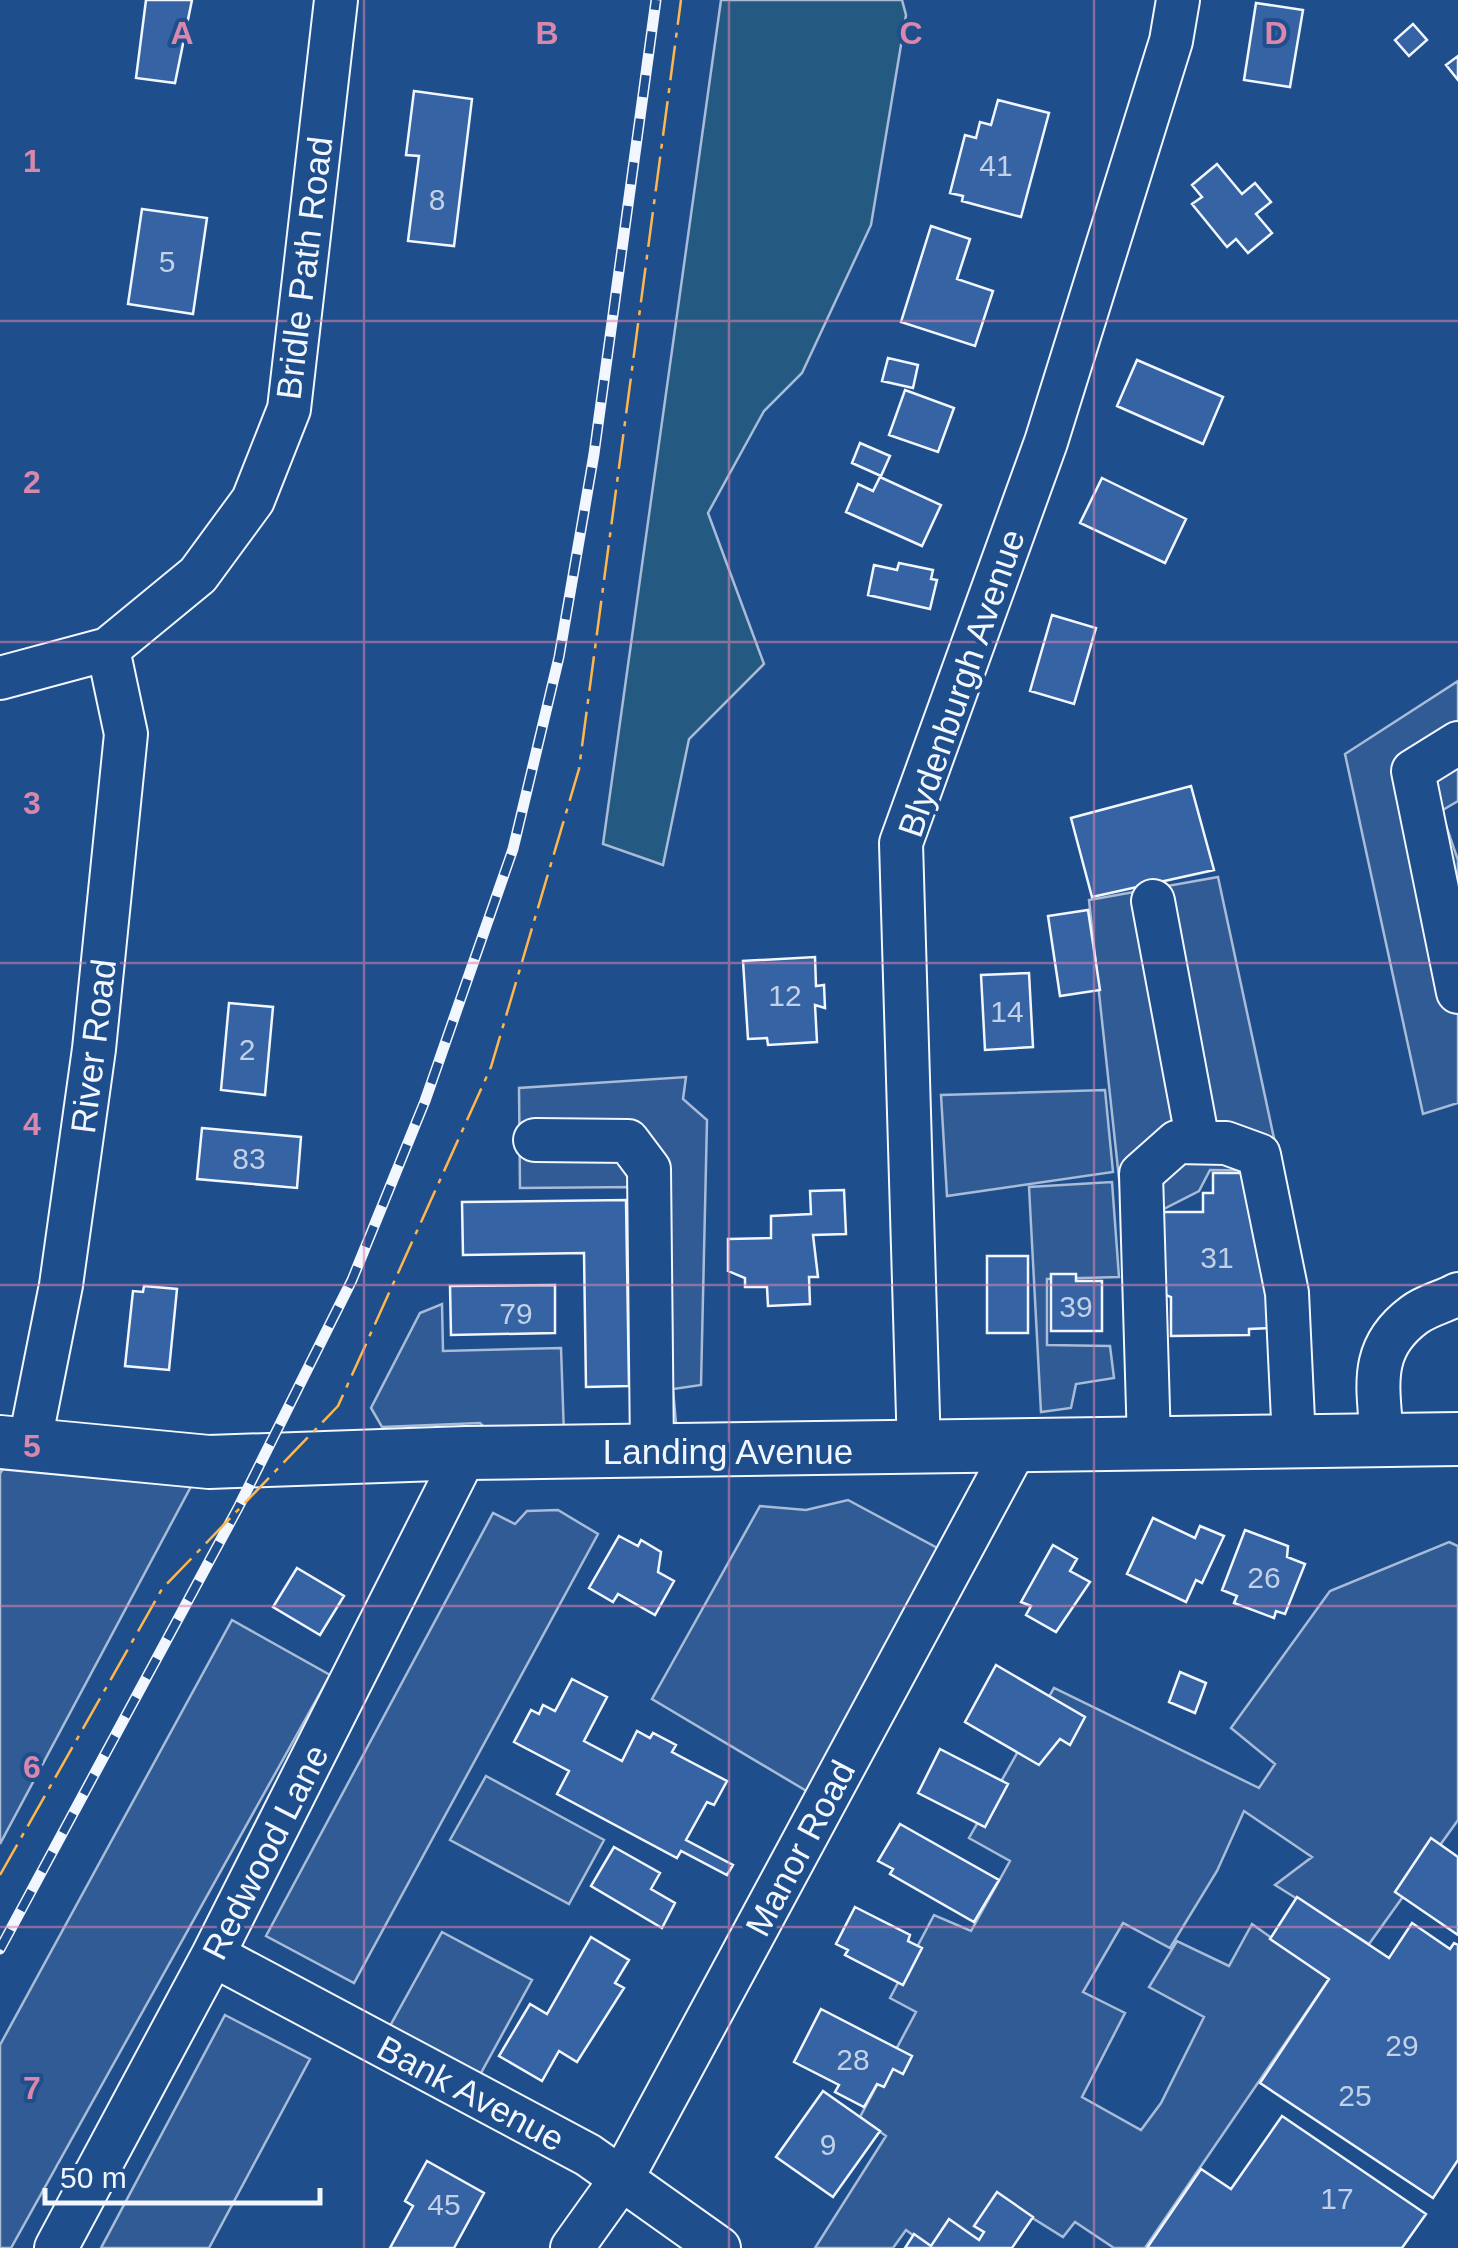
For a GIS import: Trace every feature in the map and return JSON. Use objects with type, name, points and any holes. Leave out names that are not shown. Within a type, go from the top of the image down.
[{"type":"main road","name":"Landing Avenue","points":[[15,1442],[209,1462],[466,1453],[919,1450],[1018,1443],[1458,1440]]},
{"type":"street","name":"Bridle Path Road","points":[[108,649],[198,576],[253,500],[289,409],[336,0]]},
{"type":"street","name":"Blydenburgh Avenue","points":[[919,1450],[901,843],[1046,442],[1172,41],[1178,0]]},
{"type":"street","points":[[0,678],[108,649]]},
{"type":"street","name":"River Road","points":[[15,1442],[61,1285],[94,1049],[126,734],[108,649]]},
{"type":"street","points":[[1458,743],[1412,772],[1458,992]]},
{"type":"street","points":[[1153,901],[1198,1142]]},
{"type":"street","points":[[535,1140],[628,1141],[649,1168],[652,1452]]},
{"type":"street","points":[[1149,1442],[1142,1174],[1177,1142],[1226,1143],[1258,1155],[1287,1293],[1294,1441]]},
{"type":"street","points":[[1382,1440],[1378,1362],[1389,1339],[1415,1314],[1458,1294]]},
{"type":"street","name":"Manor Road","points":[[572,2248],[622,2178],[1018,1443]]},
{"type":"street","name":"Redwood Lane","points":[[56,2248],[213,1955],[466,1453]]},
{"type":"street","name":"Bank Avenue","points":[[213,1955],[588,2156],[719,2248]]},
{"type":"shaded area","points":[[721,0],[902,0],[906,15],[871,225],[802,373],[764,411],[708,513],[764,664],[689,739],[663,865],[603,844]]},
{"type":"shaded area","points":[[1458,681],[1458,801],[1441,811],[1458,860],[1458,1103],[1423,1114],[1345,754]]},
{"type":"shaded area","points":[[1218,877],[1281,1171],[1210,1170],[1199,1191],[1158,1212],[1128,1262],[1089,900]]},
{"type":"shaded area","points":[[686,1077],[683,1099],[707,1120],[701,1385],[673,1389],[676,1423],[635,1424],[636,1187],[520,1188],[519,1088]]},
{"type":"shaded area","points":[[1105,1090],[1113,1172],[947,1196],[941,1095]]},
{"type":"shaded area","points":[[1112,1182],[1119,1277],[1047,1279],[1047,1345],[1110,1346],[1114,1378],[1076,1384],[1071,1408],[1041,1412],[1029,1187]]},
{"type":"shaded area","points":[[442,1304],[443,1351],[561,1348],[564,1435],[488,1431],[480,1423],[382,1427],[371,1408],[420,1313]]},
{"type":"shaded area","points":[[16,1444],[203,1464],[0,1844],[0,1474]]},
{"type":"shaded area","points":[[848,1500],[956,1558],[825,1802],[652,1699],[760,1506],[806,1510]]},
{"type":"shaded area","points":[[558,1510],[598,1534],[354,1983],[266,1936],[493,1513],[515,1524],[527,1511]]},
{"type":"shaded area","points":[[1449,1542],[1458,1546],[1458,1820],[1369,1944],[1275,1885],[1312,1857],[1244,1811],[1217,1871],[1170,1948],[1123,1923],[1083,1992],[1125,2013],[1082,2097],[1141,2130],[1161,2103],[1204,2017],[1149,1987],[1177,1941],[1229,1966],[1252,1924],[1329,1979],[1145,2248],[1114,2248],[1075,2222],[1063,2237],[1010,2204],[983,2248],[930,2248],[906,2230],[893,2248],[815,2248],[886,2136],[860,2117],[916,2012],[890,1998],[934,1915],[971,1931],[1010,1861],[969,1838],[1054,1688],[1259,1788],[1275,1764],[1231,1728],[1330,1591]]},
{"type":"shaded area","points":[[232,1620],[330,1675],[11,2248],[0,2248],[0,2045]]},
{"type":"shaded area","points":[[486,1776],[604,1840],[569,1904],[450,1840]]},
{"type":"shaded area","points":[[442,1932],[532,1980],[470,2093],[380,2044]]},
{"type":"shaded area","points":[[225,2015],[310,2059],[209,2248],[101,2248]]},
{"type":"building","points":[[146,0],[192,0],[175,83],[136,78]]},
{"type":"building","points":[[1256,3],[1303,10],[1290,87],[1244,80]]},
{"type":"building","points":[[1413,24],[1427,40],[1409,56],[1395,40]]},
{"type":"building","points":[[1458,56],[1458,80],[1446,65]]},
{"type":"building","points":[[414,91],[472,99],[454,246],[408,241],[419,156],[406,155]]},
{"type":"building","points":[[998,100],[1049,113],[1021,217],[962,201],[963,196],[950,193],[965,135],[976,138],[980,122],[991,125]]},
{"type":"building","points":[[1217,164],[1242,194],[1255,183],[1271,202],[1256,214],[1272,233],[1248,253],[1236,239],[1227,247],[1192,204],[1202,197],[1192,185]]},
{"type":"building","points":[[142,209],[207,218],[193,314],[128,304]]},
{"type":"building","points":[[931,226],[970,239],[957,279],[993,291],[975,346],[901,322]]},
{"type":"building","points":[[888,358],[918,365],[913,388],[882,381]]},
{"type":"building","points":[[1137,360],[1223,397],[1203,444],[1117,406]]},
{"type":"building","points":[[905,390],[954,408],[938,452],[889,435]]},
{"type":"building","points":[[860,443],[890,456],[881,476],[852,463]]},
{"type":"building","points":[[880,477],[941,505],[922,546],[846,512],[858,484],[873,491]]},
{"type":"building","points":[[1102,478],[1186,519],[1165,563],[1080,523]]},
{"type":"building","points":[[899,563],[933,570],[931,579],[937,580],[930,609],[868,595],[874,565],[897,570]]},
{"type":"building","points":[[1052,615],[1096,628],[1074,704],[1030,691]]},
{"type":"building","points":[[1191,786],[1214,870],[1092,897],[1071,818]]},
{"type":"building","points":[[1088,910],[1100,990],[1060,996],[1048,916]]},
{"type":"building","points":[[815,957],[816,986],[824,985],[825,1008],[815,1005],[817,1042],[768,1045],[767,1038],[748,1039],[743,961]]},
{"type":"building","points":[[1029,973],[1033,1047],[985,1050],[981,975]]},
{"type":"building","points":[[229,1003],[273,1007],[265,1095],[221,1090]]},
{"type":"building","points":[[202,1128],[301,1137],[297,1188],[197,1179]]},
{"type":"building","points":[[1213,1173],[1260,1173],[1272,1328],[1249,1329],[1249,1335],[1171,1336],[1171,1297],[1163,1294],[1162,1212],[1203,1212],[1203,1193],[1213,1193]]},
{"type":"building","points":[[844,1190],[846,1234],[813,1235],[818,1277],[809,1277],[810,1304],[768,1306],[767,1287],[745,1287],[745,1278],[728,1271],[728,1239],[771,1238],[771,1216],[811,1214],[810,1191]]},
{"type":"building","points":[[626,1200],[629,1386],[586,1387],[584,1253],[463,1255],[462,1202]]},
{"type":"building","points":[[987,1256],[1028,1256],[1028,1333],[987,1333]]},
{"type":"building","points":[[1051,1274],[1076,1274],[1076,1281],[1102,1281],[1102,1331],[1051,1331]]},
{"type":"building","points":[[555,1285],[555,1333],[451,1335],[450,1286]]},
{"type":"building","points":[[144,1286],[177,1289],[169,1370],[125,1366],[133,1291],[143,1292]]},
{"type":"building","points":[[1153,1518],[1195,1538],[1200,1526],[1224,1536],[1202,1583],[1196,1580],[1186,1602],[1127,1574]]},
{"type":"building","points":[[1245,1530],[1288,1546],[1287,1557],[1305,1564],[1285,1614],[1276,1611],[1274,1618],[1234,1603],[1237,1596],[1222,1590]]},
{"type":"building","points":[[619,1536],[638,1546],[641,1540],[661,1552],[658,1572],[674,1581],[655,1615],[618,1594],[613,1602],[589,1588]]},
{"type":"building","points":[[1053,1545],[1077,1559],[1070,1571],[1090,1582],[1056,1632],[1026,1615],[1031,1606],[1021,1602]]},
{"type":"building","points":[[297,1568],[344,1596],[320,1635],[273,1607]]},
{"type":"building","points":[[996,1665],[1085,1717],[1070,1745],[1060,1739],[1039,1765],[965,1722]]},
{"type":"building","points":[[1180,1672],[1206,1683],[1195,1713],[1169,1702]]},
{"type":"building","points":[[572,1679],[607,1697],[584,1741],[622,1761],[637,1731],[650,1738],[653,1733],[676,1745],[672,1752],[727,1781],[714,1805],[707,1802],[686,1840],[733,1865],[727,1875],[681,1851],[677,1858],[557,1794],[569,1771],[514,1742],[531,1710],[539,1714],[543,1705],[555,1711]]},
{"type":"building","points":[[940,1749],[1008,1784],[985,1827],[918,1793]]},
{"type":"building","points":[[900,1824],[999,1880],[974,1922],[890,1874],[893,1869],[878,1861]]},
{"type":"building","points":[[1431,1838],[1458,1857],[1458,1935],[1395,1892]]},
{"type":"building","points":[[614,1847],[660,1873],[651,1889],[675,1903],[662,1928],[591,1886]]},
{"type":"building","points":[[1297,1897],[1389,1958],[1412,1923],[1450,1949],[1454,1943],[1458,1945],[1458,2160],[1433,2198],[1260,2083],[1329,1979],[1270,1939]]},
{"type":"building","points":[[855,1907],[910,1935],[908,1941],[922,1948],[903,1985],[845,1955],[848,1950],[836,1944]]},
{"type":"building","points":[[591,1937],[629,1960],[615,1983],[624,1988],[577,2062],[559,2051],[542,2081],[499,2056],[530,2004],[547,2014]]},
{"type":"building","points":[[821,2009],[912,2056],[903,2074],[893,2069],[884,2087],[877,2084],[864,2107],[835,2092],[839,2085],[794,2062]]},
{"type":"building","points":[[823,2091],[880,2131],[833,2197],[776,2157]]},
{"type":"building","points":[[1282,2116],[1426,2214],[1402,2248],[1147,2248],[1201,2169],[1231,2189]]},
{"type":"building","points":[[427,2161],[484,2193],[454,2248],[390,2248],[413,2206],[405,2201]]},
{"type":"building","points":[[997,2192],[1033,2217],[1012,2248],[905,2248],[914,2234],[931,2246],[949,2219],[979,2240],[984,2232],[974,2226]]},
{"type":"railway","points":[[0,1949],[239,1506],[352,1280],[425,1101],[513,849],[559,657],[594,454],[656,0]]},
{"type":"power","points":[[0,1875],[162,1589],[338,1406],[491,1067],[579,769],[681,0]]}]
